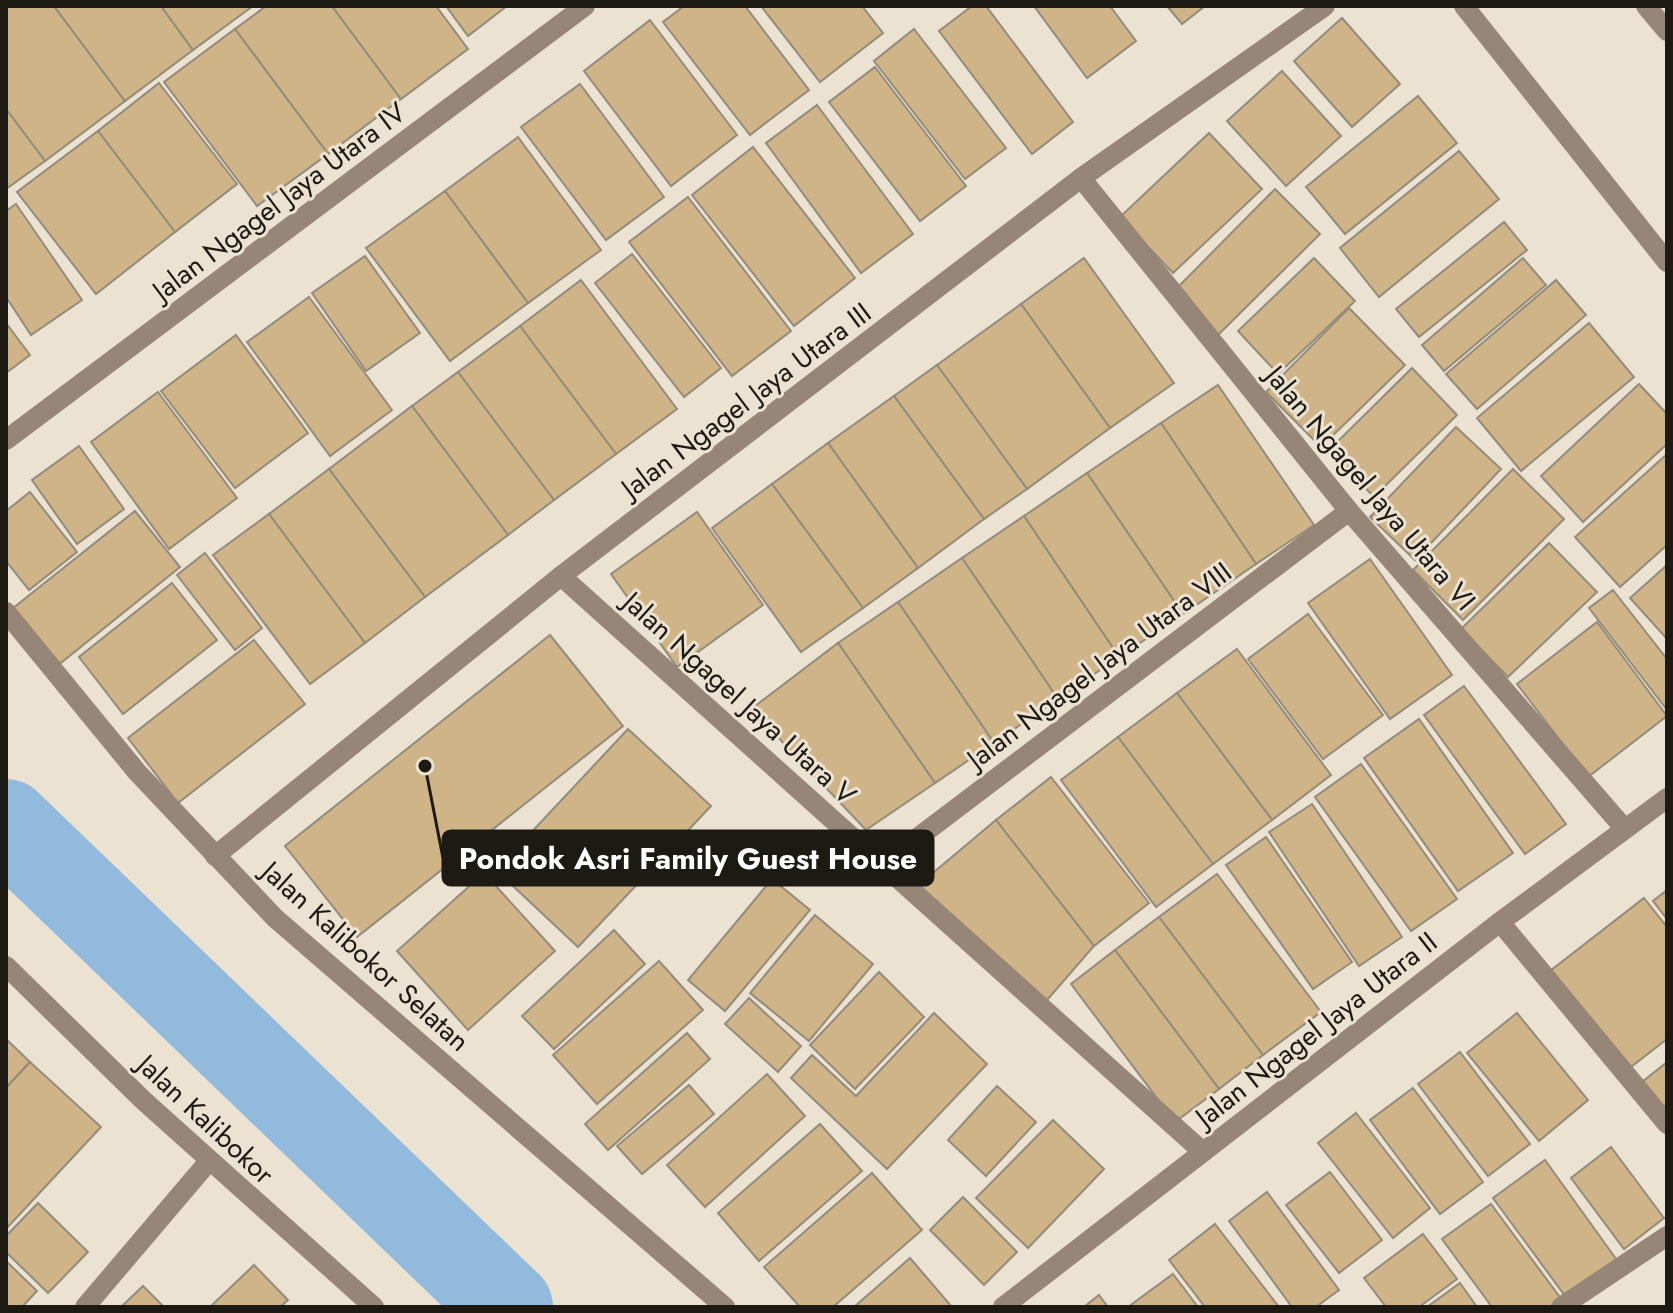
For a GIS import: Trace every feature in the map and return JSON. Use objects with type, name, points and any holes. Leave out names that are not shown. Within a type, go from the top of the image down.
[{"type":"street","name":"Jalan Ngagel Jaya Utara IV","points":[[6,440],[585,6]]},
{"type":"street","name":"Jalan Ngagel Jaya Utara III","points":[[215,856],[561,576],[1081,178],[1325,6]]},
{"type":"street","points":[[1464,6],[1667,262]]},
{"type":"street","points":[[1646,6],[1667,31]]},
{"type":"street","name":"Jalan Ngagel Jaya Utara VI","points":[[1081,178],[1349,511],[1624,828]]},
{"type":"street","name":"Jalan Ngagel Jaya Utara VIII","points":[[883,864],[1349,511]]},
{"type":"street","name":"Jalan Ngagel Jaya Utara V","points":[[561,576],[1203,1152]]},
{"type":"street","name":"Jalan Kalibokor Selatan","points":[[6,612],[137,772],[275,918],[725,1307]]},
{"type":"street","name":"Jalan Ngagel Jaya Utara II","points":[[1003,1307],[1500,922],[1667,798]]},
{"type":"street","points":[[1500,922],[1667,1124]]},
{"type":"street","name":"Jalan Kalibokor","points":[[6,966],[209,1161],[374,1307]]},
{"type":"street","points":[[85,1307],[209,1161]]},
{"type":"street","points":[[1561,1307],[1667,1236]]},
{"type":"building","points":[[6,6],[54,6],[125,101],[45,161],[6,109]]},
{"type":"building","points":[[54,6],[161,6],[193,50],[125,101]]},
{"type":"building","points":[[161,6],[253,6],[193,50]]},
{"type":"building","points":[[266,6],[332,6],[401,99],[328,154],[235,29]]},
{"type":"building","points":[[332,6],[436,6],[468,49],[401,99]]},
{"type":"building","points":[[446,6],[507,6],[468,36]]},
{"type":"building","points":[[684,6],[745,6],[809,90],[750,135],[663,22]]},
{"type":"building","points":[[761,6],[862,6],[883,33],[820,82]]},
{"type":"building","points":[[972,6],[986,6],[1073,122],[1032,154],[939,31]]},
{"type":"building","points":[[1034,6],[1110,6],[1136,41],[1087,78]]},
{"type":"building","points":[[1167,6],[1205,6],[1182,24]]},
{"type":"building","points":[[1342,18],[1400,84],[1352,127],[1294,61]]},
{"type":"building","points":[[650,20],[737,135],[671,186],[584,71]]},
{"type":"building","points":[[235,29],[328,154],[257,206],[164,82]]},
{"type":"building","points":[[914,29],[1006,148],[965,179],[874,61]]},
{"type":"building","points":[[875,67],[966,186],[920,221],[829,102]]},
{"type":"building","points":[[1282,71],[1341,136],[1286,186],[1227,121]]},
{"type":"building","points":[[159,83],[237,184],[175,232],[98,131]]},
{"type":"building","points":[[580,84],[664,197],[606,240],[521,127]]},
{"type":"building","points":[[1418,96],[1457,143],[1345,234],[1306,187]]},
{"type":"building","points":[[817,105],[913,234],[861,273],[766,143]]},
{"type":"building","points":[[6,109],[45,161],[6,189]]},
{"type":"building","points":[[98,131],[175,232],[96,294],[17,192]]},
{"type":"building","points":[[1209,133],[1262,189],[1173,273],[1120,217]]},
{"type":"building","points":[[518,137],[601,250],[528,303],[445,191]]},
{"type":"building","points":[[753,147],[855,278],[794,326],[692,195]]},
{"type":"building","points":[[1459,151],[1499,199],[1379,297],[1340,248]]},
{"type":"building","points":[[1275,189],[1320,234],[1218,335],[1174,291]]},
{"type":"building","points":[[445,191],[528,303],[450,361],[366,248]]},
{"type":"building","points":[[688,197],[791,331],[732,376],[629,242]]},
{"type":"building","points":[[16,204],[82,300],[31,335],[6,297],[6,211]]},
{"type":"building","points":[[1504,222],[1527,250],[1419,337],[1396,309]]},
{"type":"building","points":[[632,254],[721,368],[684,397],[595,283]]},
{"type":"building","points":[[365,256],[420,333],[366,371],[312,293]]},
{"type":"building","points":[[1084,258],[1174,383],[1110,428],[1021,304]]},
{"type":"building","points":[[1314,258],[1355,301],[1278,374],[1238,331]]},
{"type":"building","points":[[1523,258],[1546,285],[1444,371],[1422,345]]},
{"type":"building","points":[[581,280],[677,409],[616,454],[520,326]]},
{"type":"building","points":[[1556,280],[1586,315],[1477,409],[1446,374]]},
{"type":"building","points":[[309,297],[392,410],[330,456],[247,342]]},
{"type":"building","points":[[1021,304],[1110,428],[1027,489],[937,365]]},
{"type":"building","points":[[1349,308],[1405,365],[1321,447],[1266,392]]},
{"type":"building","points":[[6,323],[30,355],[6,373]]},
{"type":"building","points":[[1589,323],[1634,377],[1521,471],[1477,418]]},
{"type":"building","points":[[520,326],[616,454],[554,500],[458,372]]},
{"type":"building","points":[[236,335],[308,433],[235,488],[161,391]]},
{"type":"building","points":[[937,365],[1027,489],[984,519],[894,396]]},
{"type":"building","points":[[1412,368],[1457,415],[1374,497],[1329,450]]},
{"type":"building","points":[[458,372],[554,500],[508,535],[412,406]]},
{"type":"building","points":[[1639,384],[1667,414],[1667,444],[1583,522],[1541,476]]},
{"type":"building","points":[[1218,385],[1314,525],[1256,564],[1161,423]]},
{"type":"building","points":[[158,392],[237,498],[169,549],[91,442]]},
{"type":"building","points":[[894,396],[984,519],[918,568],[828,443]]},
{"type":"building","points":[[412,406],[508,535],[425,597],[329,469]]},
{"type":"building","points":[[1161,423],[1256,564],[1183,614],[1087,473]]},
{"type":"building","points":[[1456,427],[1501,469],[1415,560],[1370,517]]},
{"type":"building","points":[[828,443],[918,568],[863,608],[772,484]]},
{"type":"building","points":[[79,446],[124,509],[77,544],[32,480]]},
{"type":"building","points":[[1667,454],[1667,545],[1620,587],[1575,537]]},
{"type":"building","points":[[329,469],[425,597],[365,643],[269,514]]},
{"type":"building","points":[[1513,469],[1564,519],[1463,620],[1413,570]]},
{"type":"building","points":[[1087,473],[1183,614],[1119,657],[1024,516]]},
{"type":"building","points":[[772,484],[863,608],[801,652],[712,528]]},
{"type":"building","points":[[30,492],[77,552],[29,590],[6,561],[6,511]]},
{"type":"building","points":[[135,511],[180,567],[57,666],[12,609]]},
{"type":"building","points":[[697,512],[763,605],[677,667],[611,574]]},
{"type":"building","points":[[269,514],[365,643],[310,684],[213,555]]},
{"type":"building","points":[[1024,516],[1119,657],[1058,699],[962,558]]},
{"type":"building","points":[[1549,543],[1597,592],[1508,677],[1461,629]]},
{"type":"building","points":[[205,553],[262,628],[235,650],[177,575]]},
{"type":"building","points":[[962,558],[1058,699],[994,743],[898,602]]},
{"type":"building","points":[[1370,559],[1452,675],[1390,719],[1308,603]]},
{"type":"building","points":[[1667,565],[1667,639],[1630,598]]},
{"type":"building","points":[[172,583],[217,640],[123,714],[79,657]]},
{"type":"building","points":[[1613,590],[1667,659],[1667,710],[1589,608]]},
{"type":"building","points":[[898,602],[994,743],[935,783],[838,643]]},
{"type":"building","points":[[1308,614],[1383,715],[1323,759],[1248,659]]},
{"type":"building","points":[[1597,622],[1667,716],[1588,777],[1517,684]]},
{"type":"building","points":[[550,635],[623,726],[357,937],[285,846]]},
{"type":"building","points":[[254,640],[305,704],[178,803],[128,738]]},
{"type":"building","points":[[838,643],[935,783],[866,830],[751,709]]},
{"type":"building","points":[[1237,649],[1331,775],[1272,820],[1177,693]]},
{"type":"building","points":[[1464,686],[1566,824],[1525,854],[1424,715]]},
{"type":"building","points":[[1177,693],[1272,820],[1213,864],[1118,737]]},
{"type":"building","points":[[1419,719],[1513,853],[1458,891],[1364,758]]},
{"type":"building","points":[[628,729],[711,806],[578,947],[496,870]]},
{"type":"building","points":[[1118,737],[1213,864],[1156,907],[1061,780]]},
{"type":"building","points":[[1361,764],[1457,899],[1411,931],[1315,797]]},
{"type":"building","points":[[1051,777],[1149,903],[1094,946],[996,820]]},
{"type":"building","points":[[1312,804],[1402,937],[1359,966],[1269,832]]},
{"type":"building","points":[[996,820],[1094,946],[1047,1000],[915,888]]},
{"type":"building","points":[[1266,837],[1352,962],[1313,989],[1226,865]]},
{"type":"building","points":[[484,873],[555,951],[468,1030],[397,951]]},
{"type":"building","points":[[1217,874],[1321,1012],[1263,1055],[1159,917]]},
{"type":"building","points":[[772,879],[810,910],[725,1011],[688,980]]},
{"type":"building","points":[[1667,890],[1667,919],[1653,901]]},
{"type":"building","points":[[1644,898],[1667,927],[1667,1039],[1627,1070],[1550,971]]},
{"type":"building","points":[[815,915],[873,964],[809,1041],[750,993]]},
{"type":"building","points":[[1159,917],[1263,1055],[1219,1089],[1115,950]]},
{"type":"building","points":[[614,930],[645,964],[554,1049],[522,1016]]},
{"type":"building","points":[[1115,950],[1219,1089],[1175,1122],[1071,984]]},
{"type":"building","points":[[659,961],[703,1010],[597,1104],[553,1055]]},
{"type":"building","points":[[879,972],[924,1017],[855,1089],[810,1045]]},
{"type":"building","points":[[749,998],[801,1046],[778,1072],[725,1024]]},
{"type":"building","points":[[934,1013],[987,1064],[887,1169],[791,1078],[812,1055],[856,1096]]},
{"type":"building","points":[[1517,1013],[1588,1100],[1539,1141],[1467,1053]]},
{"type":"building","points":[[687,1033],[710,1059],[608,1150],[585,1124]]},
{"type":"building","points":[[6,1039],[30,1062],[6,1088]]},
{"type":"building","points":[[1460,1052],[1530,1144],[1488,1176],[1418,1084]]},
{"type":"building","points":[[30,1062],[101,1127],[6,1229],[6,1088]]},
{"type":"building","points":[[1667,1062],[1667,1114],[1642,1082]]},
{"type":"building","points":[[767,1074],[805,1116],[705,1207],[667,1165]]},
{"type":"building","points":[[689,1085],[714,1114],[642,1174],[617,1146]]},
{"type":"building","points":[[997,1086],[1036,1122],[986,1176],[948,1140]]},
{"type":"building","points":[[1413,1088],[1483,1182],[1440,1214],[1370,1120]]},
{"type":"building","points":[[1356,1113],[1430,1208],[1393,1238],[1318,1143]]},
{"type":"building","points":[[1053,1120],[1104,1169],[1028,1248],[976,1198]]},
{"type":"building","points":[[820,1124],[862,1171],[759,1261],[718,1213]]},
{"type":"building","points":[[1611,1147],[1664,1218],[1624,1249],[1571,1178]]},
{"type":"building","points":[[1545,1160],[1619,1263],[1568,1300],[1493,1198]]},
{"type":"building","points":[[1330,1172],[1382,1240],[1339,1273],[1286,1205]]},
{"type":"building","points":[[872,1173],[922,1230],[833,1307],[800,1307],[764,1267]]},
{"type":"building","points":[[1267,1192],[1339,1290],[1316,1307],[1292,1307],[1229,1221]]},
{"type":"building","points":[[963,1197],[1017,1252],[984,1285],[930,1230]]},
{"type":"building","points":[[38,1203],[88,1252],[48,1293],[6,1252],[6,1236]]},
{"type":"building","points":[[1491,1204],[1562,1300],[1552,1307],[1492,1307],[1442,1239]]},
{"type":"building","points":[[1215,1224],[1279,1307],[1205,1307],[1169,1260]]},
{"type":"building","points":[[1423,1234],[1457,1279],[1419,1307],[1386,1307],[1364,1278]]},
{"type":"building","points":[[910,1258],[952,1307],[854,1307]]},
{"type":"building","points":[[6,1261],[37,1291],[22,1307],[6,1307]]},
{"type":"building","points":[[254,1265],[288,1300],[280,1307],[210,1307]]},
{"type":"building","points":[[1173,1274],[1198,1307],[1128,1307]]},
{"type":"building","points":[[1460,1283],[1477,1307],[1427,1307]]},
{"type":"building","points":[[143,1286],[164,1307],[121,1307]]},
{"type":"building","points":[[1099,1295],[1108,1307],[1084,1307]]},
{"type":"waterway","points":[[6,824],[508,1307]]},
{"type":"place","name":"Pondok Asri Family Guest House","points":[[425,766]]}]
